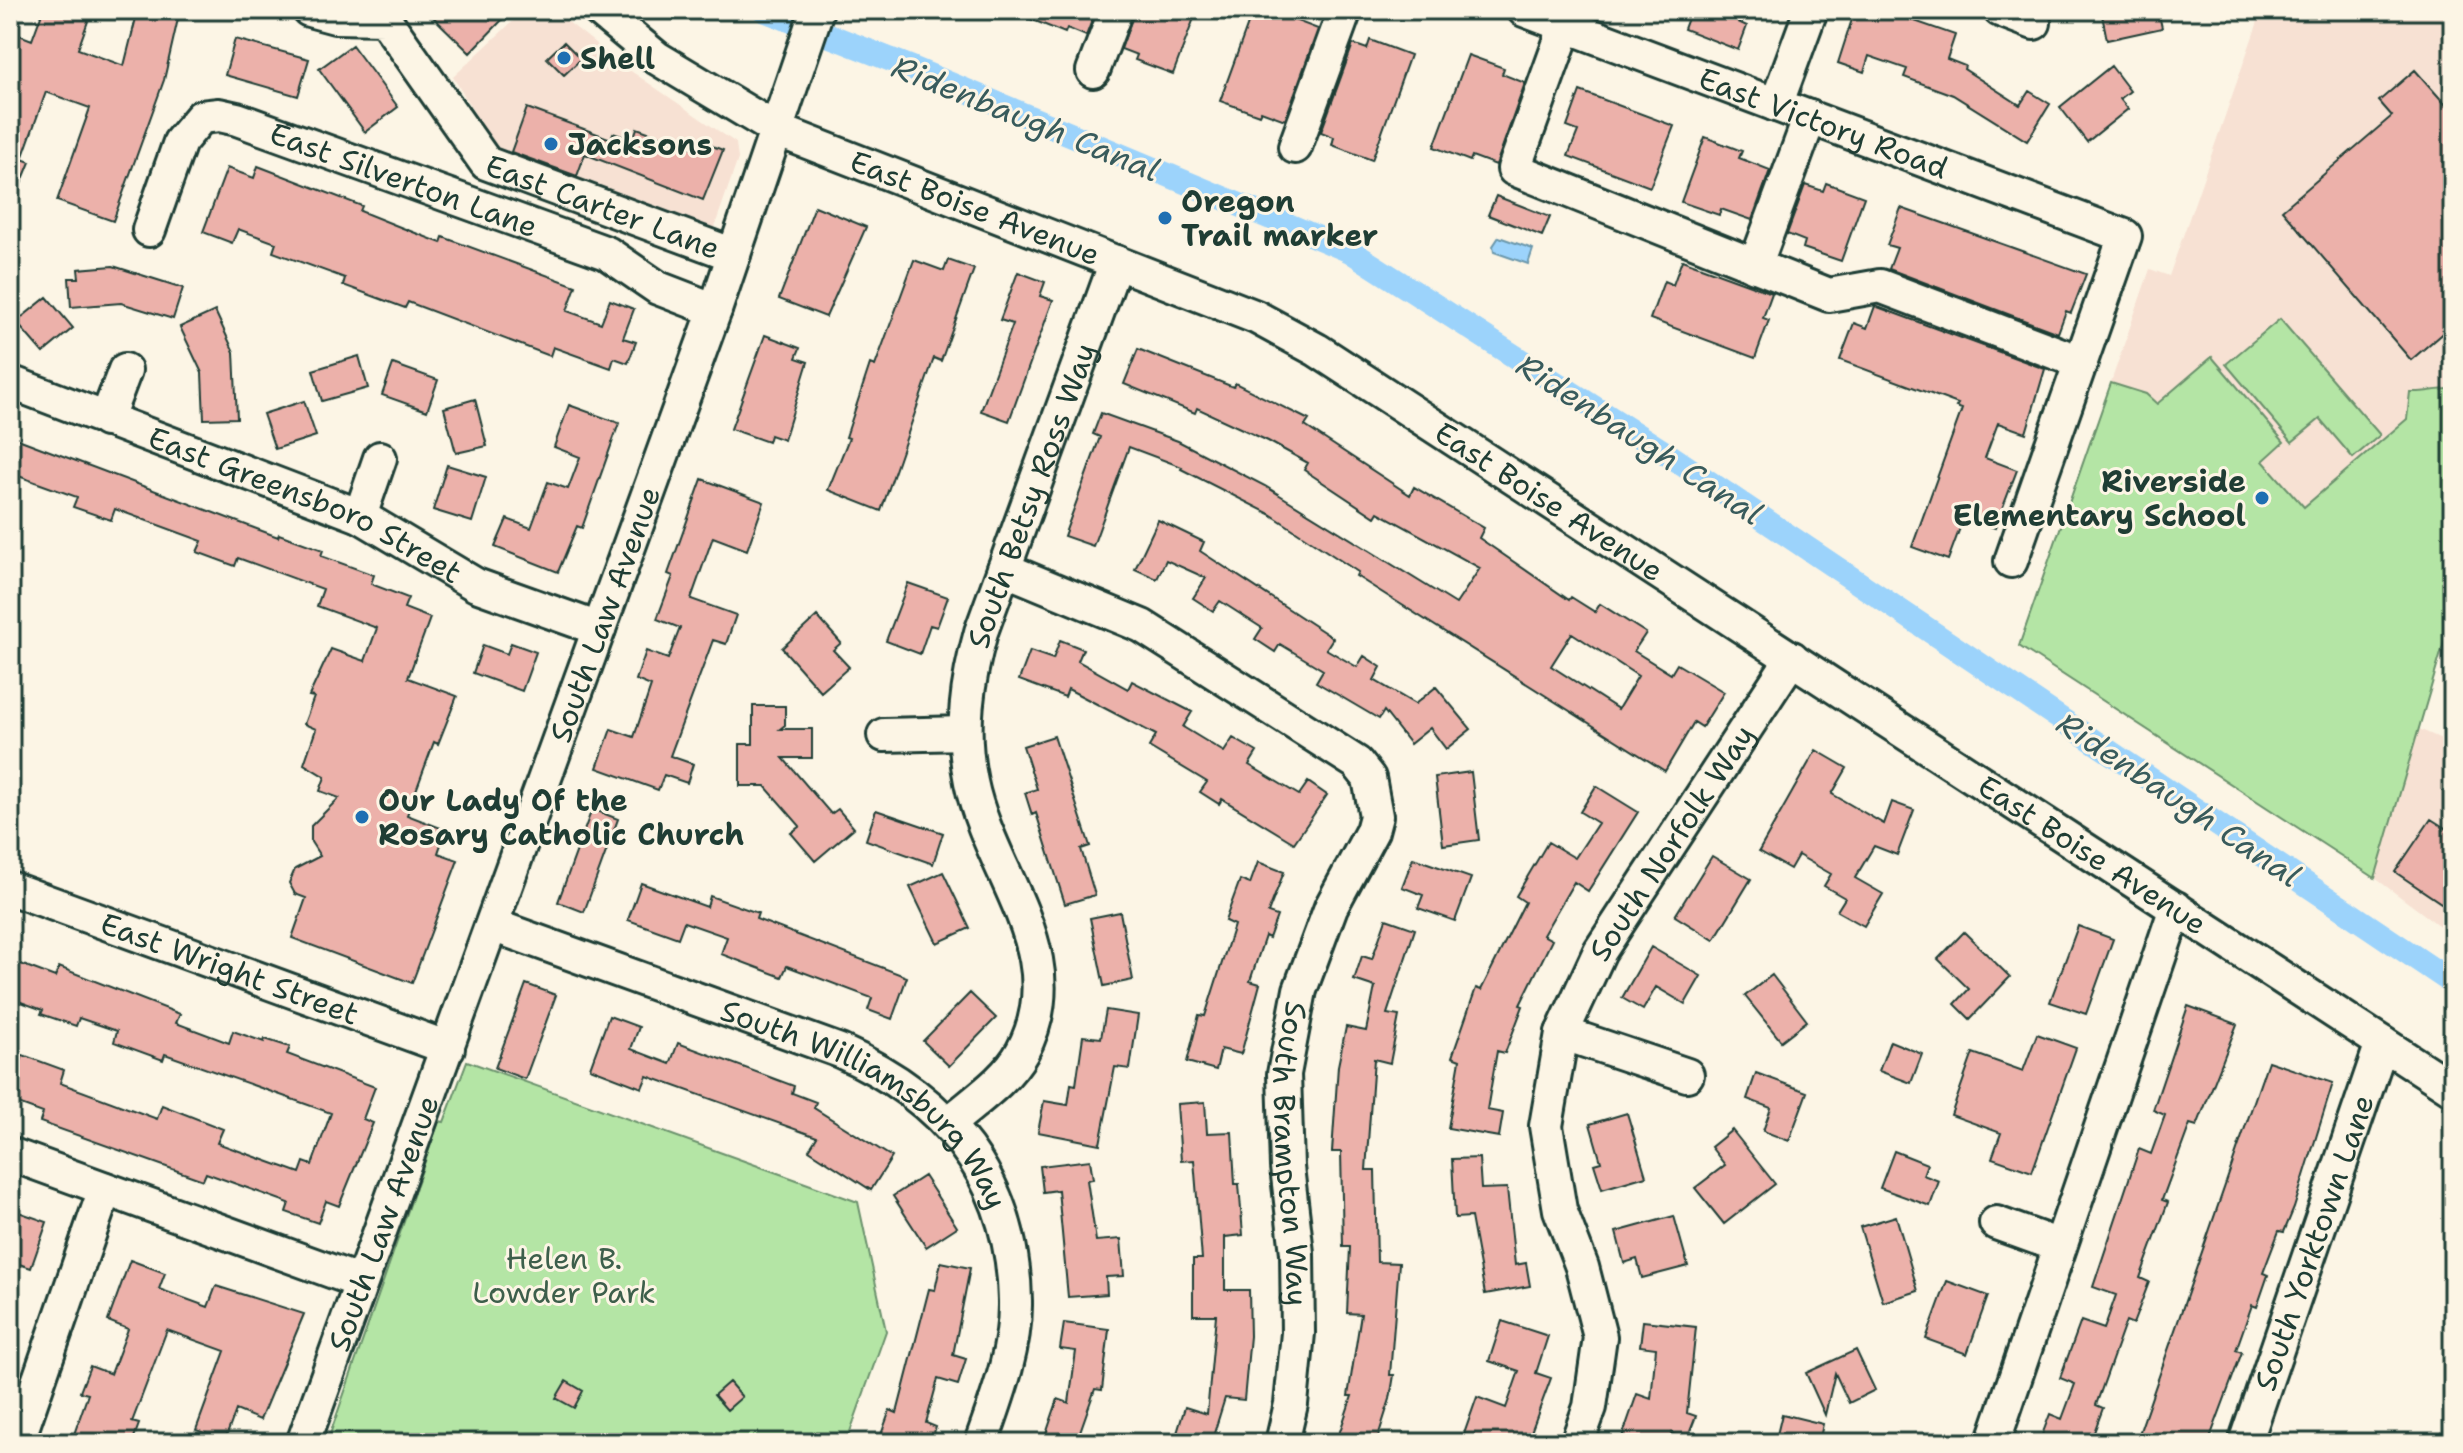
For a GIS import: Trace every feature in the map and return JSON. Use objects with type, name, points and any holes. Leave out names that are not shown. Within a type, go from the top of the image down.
[{"type":"street","name":"East Carter Lane","points":[[309,10],[335,17],[384,18],[486,163],[734,255]]},
{"type":"street","name":"East Boise Avenue","points":[[599,10],[657,58],[777,130],[1256,317],[1317,350],[2453,1089]]},
{"type":"street","name":"South Law Avenue","points":[[303,1443],[715,310],[817,10]]},
{"type":"street","points":[[1093,71],[1116,10]]},
{"type":"street","points":[[1295,147],[1345,10]]},
{"type":"street","name":"East Victory Road","points":[[1524,10],[2125,236],[2080,362]]},
{"type":"street","points":[[1776,105],[1811,10]]},
{"type":"street","points":[[2000,10],[2034,23]]},
{"type":"street","points":[[1566,25],[1514,169],[1829,295],[1880,286],[2080,362],[2011,561]]},
{"type":"street","name":"East Silverton Lane","points":[[149,230],[180,142],[201,117],[219,115],[607,253],[637,270],[658,288],[715,310]]},
{"type":"street","points":[[1755,266],[1810,117]]},
{"type":"street","name":"South Betsy Ross Way","points":[[948,1124],[998,1082],[1021,1054],[1041,997],[1041,970],[1031,936],[987,833],[971,782],[965,733],[967,679],[1116,262]]},
{"type":"street","points":[[106,420],[125,370]]},
{"type":"street","name":"East Greensboro Street","points":[[10,382],[360,516],[476,585],[599,629]]},
{"type":"street","points":[[360,516],[380,458]]},
{"type":"street","name":"South Brampton Way","points":[[1004,569],[1108,610],[1175,644],[1357,763],[1369,778],[1376,798],[1372,831],[1331,907],[1300,990],[1284,1074],[1287,1167],[1297,1253],[1298,1333],[1291,1404],[1282,1443]]},
{"type":"street","name":"South Norfolk Way","points":[[1577,1443],[1590,1407],[1600,1337],[1582,1267],[1560,1210],[1546,1126],[1562,1033],[1600,951],[1792,658]]},
{"type":"street","points":[[884,735],[965,733]]},
{"type":"street","name":"East Wright Street","points":[[10,888],[448,1048]]},
{"type":"street","points":[[1993,1443],[2176,908]]},
{"type":"street","name":"South Williamsburg Way","points":[[492,925],[840,1051],[883,1070],[919,1094],[948,1124],[987,1178],[1009,1238],[1016,1303],[1004,1379],[981,1443]]},
{"type":"street","points":[[1562,1033],[1687,1075]]},
{"type":"street","name":"South Yorktown Lane","points":[[2245,1443],[2382,1043]]},
{"type":"street","points":[[10,1154],[361,1282]]},
{"type":"street","points":[[17,1443],[105,1189]]},
{"type":"street","points":[[1996,1223],[2060,1246]]},
{"type":"shaded area","points":[[525,10],[553,10],[628,69],[736,143],[738,159],[702,263],[568,214],[579,183],[497,151],[453,77]]},
{"type":"shaded area","name":"Riverside Elementary School","points":[[2262,10],[2453,10],[2453,612],[2419,729],[2453,744],[2453,936],[2375,878],[2020,646],[2150,269],[2169,276]]},
{"type":"green space","points":[[2280,319],[2380,435],[2353,458],[2320,419],[2292,442],[2226,364]]},
{"type":"green space","points":[[2212,357],[2284,442],[2263,461],[2304,507],[2407,419],[2410,392],[2453,389],[2453,612],[2375,878],[2019,646],[2111,383],[2146,394],[2157,404]]},
{"type":"green space","name":"Helen B. Lowder Park","points":[[467,1061],[858,1202],[886,1331],[846,1443],[327,1443],[439,1121],[444,1122]]},
{"type":"water","points":[[1499,237],[1533,249],[1528,264],[1494,252],[1493,246]]},
{"type":"building","points":[[43,10],[92,10],[78,49],[124,66],[138,10],[180,10],[164,80],[113,221],[57,201],[90,108],[46,92],[22,159],[30,162],[10,211],[10,43],[14,33],[32,40]]},
{"type":"building","points":[[426,10],[492,10],[502,20],[470,53]]},
{"type":"building","points":[[1008,10],[1082,10],[1094,15],[1086,36],[1067,28],[1065,33]]},
{"type":"building","points":[[1135,10],[1197,10],[1173,74],[1135,60],[1137,55],[1121,49]]},
{"type":"building","points":[[1253,10],[1297,10],[1294,20],[1318,29],[1285,120],[1261,111],[1259,115],[1220,101]]},
{"type":"building","points":[[1691,10],[1742,10],[1738,22],[1747,26],[1738,50],[1684,29]]},
{"type":"building","points":[[1855,10],[1883,10],[1955,35],[1947,59],[1965,66],[1964,69],[2020,105],[2029,91],[2050,104],[2027,141],[1953,95],[1904,77],[1907,69],[1869,56],[1864,72],[1838,63]]},
{"type":"building","points":[[2101,10],[2158,10],[2162,28],[2107,40]]},
{"type":"building","points":[[235,39],[309,59],[298,96],[225,75]]},
{"type":"building","points":[[1370,40],[1410,55],[1372,160],[1332,145],[1334,137],[1321,132],[1353,44],[1367,49]]},
{"type":"building","name":"Shell","points":[[564,42],[581,59],[564,75],[547,58]]},
{"type":"building","points":[[352,45],[398,107],[365,132],[319,69]]},
{"type":"building","points":[[1468,55],[1504,68],[1502,74],[1525,83],[1496,165],[1472,156],[1470,161],[1434,147]]},
{"type":"building","points":[[2111,66],[2130,91],[2120,99],[2128,109],[2087,142],[2060,107]]},
{"type":"building","points":[[2415,70],[2453,113],[2453,324],[2411,360],[2282,210],[2392,116],[2379,101]]},
{"type":"building","points":[[1580,91],[1674,126],[1650,187],[1568,156],[1578,131],[1567,127]]},
{"type":"building","points":[[527,108],[611,139],[613,133],[633,140],[637,128],[696,149],[699,141],[723,150],[703,200],[585,154],[577,176],[511,152]]},
{"type":"building","points":[[1705,137],[1742,151],[1739,158],[1770,170],[1752,220],[1721,209],[1719,215],[1681,202]]},
{"type":"building","points":[[258,166],[362,206],[360,211],[441,243],[443,237],[576,286],[567,311],[601,323],[610,300],[634,309],[623,338],[636,342],[628,363],[614,358],[611,368],[553,347],[550,356],[408,302],[405,308],[343,285],[345,278],[273,252],[276,243],[238,229],[232,243],[203,232],[227,168],[254,178]]},
{"type":"building","points":[[1826,183],[1864,197],[1841,261],[1803,248],[1805,241],[1787,234],[1805,185],[1823,191]]},
{"type":"building","points":[[1496,196],[1550,217],[1542,236],[1488,215]]},
{"type":"building","points":[[815,206],[866,227],[826,317],[779,299]]},
{"type":"building","points":[[1901,208],[2086,274],[2071,313],[2066,311],[2058,333],[1889,269],[1897,248],[1887,245]]},
{"type":"building","points":[[914,260],[944,271],[948,260],[974,269],[941,361],[934,358],[881,511],[828,490],[849,438],[846,437],[870,364],[875,366]]},
{"type":"building","points":[[1682,260],[1772,293],[1763,318],[1769,320],[1755,358],[1650,319],[1664,281],[1673,285]]},
{"type":"building","points":[[113,266],[183,288],[173,319],[121,303],[71,307],[69,278],[79,278],[78,269]]},
{"type":"building","points":[[1018,272],[1045,282],[1040,296],[1053,300],[1009,421],[981,411],[1013,324],[1000,320]]},
{"type":"building","points":[[47,297],[73,328],[43,353],[16,322]]},
{"type":"building","points":[[1875,306],[2045,369],[2026,433],[1998,423],[1985,458],[2017,470],[1995,528],[1964,517],[1948,560],[1912,547],[1962,409],[1956,407],[1958,404],[1840,360],[1854,323],[1867,328]]},
{"type":"building","points":[[215,311],[234,352],[237,418],[204,419],[202,373],[180,327]]},
{"type":"building","points":[[765,335],[800,348],[796,358],[808,362],[784,440],[770,435],[768,442],[731,429]]},
{"type":"building","points":[[1138,349],[1233,387],[1235,383],[1309,420],[1305,426],[1410,495],[1414,487],[1484,528],[1479,538],[1569,600],[1571,597],[1595,612],[1600,604],[1646,633],[1634,651],[1671,674],[1677,664],[1724,692],[1702,727],[1694,722],[1665,771],[1356,576],[1358,572],[1270,514],[1182,467],[1129,447],[1093,546],[1064,536],[1100,437],[1093,434],[1101,413],[1178,441],[1265,486],[1456,604],[1480,568],[1378,512],[1375,517],[1304,470],[1308,463],[1268,441],[1197,408],[1195,413],[1124,384]],"holes":[[[1572,633],[1638,676],[1618,709],[1551,666]]]},
{"type":"building","points":[[359,356],[368,388],[322,401],[313,370]]},
{"type":"building","points":[[393,364],[438,380],[427,411],[382,395]]},
{"type":"building","points":[[475,399],[487,446],[456,453],[444,408]]},
{"type":"building","points":[[304,401],[316,436],[275,449],[263,414]]},
{"type":"building","points":[[569,405],[619,423],[582,528],[577,526],[558,572],[495,547],[507,519],[531,528],[548,482],[568,489],[580,457],[554,447]]},
{"type":"building","name":"Our Lady Of the Rosary Catholic Church","points":[[10,436],[278,537],[279,534],[323,550],[321,556],[374,575],[371,584],[408,598],[404,608],[430,618],[408,678],[457,696],[438,744],[434,742],[407,815],[446,830],[438,853],[458,860],[412,983],[292,938],[306,898],[295,894],[289,883],[295,869],[320,856],[311,842],[311,826],[339,798],[320,791],[325,777],[304,764],[316,729],[304,724],[314,697],[309,696],[331,649],[365,661],[377,628],[317,606],[323,589],[238,558],[235,566],[197,552],[202,541],[115,509],[111,520],[73,507],[77,497],[10,473]]},
{"type":"building","points":[[447,465],[486,477],[472,522],[433,510]]},
{"type":"building","points":[[702,479],[764,502],[747,550],[713,537],[691,599],[736,615],[726,644],[713,640],[670,756],[693,764],[687,783],[664,775],[658,790],[597,768],[611,729],[634,737],[651,686],[636,680],[646,651],[668,659],[680,628],[657,619],[673,576],[668,574]]},
{"type":"building","points":[[1158,520],[1204,542],[1200,551],[1333,638],[1326,649],[1357,667],[1364,656],[1381,667],[1374,680],[1415,704],[1436,687],[1471,729],[1446,749],[1430,728],[1410,744],[1384,711],[1379,719],[1316,682],[1323,670],[1280,644],[1275,652],[1255,639],[1262,628],[1220,601],[1213,611],[1193,598],[1206,578],[1166,560],[1157,579],[1135,569]]},
{"type":"building","points":[[908,583],[948,597],[937,627],[930,625],[920,654],[886,641]]},
{"type":"building","points":[[817,616],[841,643],[833,650],[849,667],[821,692],[782,648]]},
{"type":"building","points":[[1060,640],[1083,649],[1078,661],[1128,689],[1132,681],[1192,712],[1183,727],[1224,752],[1233,738],[1257,752],[1249,765],[1299,795],[1308,782],[1327,795],[1294,843],[1222,799],[1219,804],[1200,792],[1207,782],[1149,747],[1156,735],[1068,689],[1065,697],[1019,680],[1030,651],[1053,659]]},
{"type":"building","points":[[511,643],[536,652],[522,691],[473,673],[483,645],[507,654]]},
{"type":"building","points":[[753,706],[785,706],[785,725],[780,729],[812,729],[812,758],[783,758],[831,814],[838,809],[854,828],[815,861],[791,833],[800,826],[765,786],[740,786],[740,744],[753,744]]},
{"type":"building","points":[[1054,736],[1090,846],[1081,849],[1095,895],[1065,904],[1036,813],[1032,815],[1025,793],[1037,789],[1023,746]]},
{"type":"building","points":[[1816,750],[1847,768],[1832,794],[1884,824],[1892,802],[1914,810],[1897,855],[1874,846],[1855,878],[1883,894],[1864,926],[1837,911],[1845,898],[1824,886],[1831,874],[1798,855],[1790,869],[1759,851]]},
{"type":"building","points":[[1471,772],[1479,840],[1443,845],[1435,777]]},
{"type":"building","points":[[1596,786],[1638,812],[1588,891],[1574,882],[1543,935],[1552,940],[1520,1005],[1523,1006],[1505,1053],[1497,1051],[1487,1110],[1503,1113],[1499,1137],[1448,1128],[1460,1060],[1452,1057],[1476,988],[1481,990],[1525,902],[1516,896],[1548,842],[1575,858],[1598,823],[1580,812]]},
{"type":"building","points":[[592,809],[618,819],[584,912],[558,902]]},
{"type":"building","points":[[876,810],[943,833],[933,864],[866,840]]},
{"type":"building","points":[[2431,819],[2453,833],[2453,911],[2395,872]]},
{"type":"building","points":[[1712,856],[1751,879],[1714,940],[1675,916]]},
{"type":"building","points":[[1413,858],[1471,878],[1455,921],[1418,908],[1423,895],[1402,887]]},
{"type":"building","points":[[1258,862],[1284,872],[1268,913],[1277,916],[1269,938],[1265,936],[1250,981],[1260,984],[1241,1054],[1221,1049],[1216,1070],[1187,1062],[1199,1015],[1205,1016],[1234,925],[1225,921],[1240,880],[1250,884]]},
{"type":"building","points":[[943,872],[970,928],[937,943],[910,887]]},
{"type":"building","points":[[641,883],[707,907],[710,896],[758,913],[756,919],[907,977],[892,1019],[868,1010],[872,998],[787,966],[782,977],[721,954],[727,937],[684,922],[678,938],[628,920]]},
{"type":"building","points":[[1120,912],[1133,980],[1104,986],[1090,918]]},
{"type":"building","points":[[1386,919],[1415,929],[1387,1014],[1399,1016],[1390,1063],[1374,1059],[1366,1170],[1375,1170],[1377,1262],[1399,1263],[1390,1375],[1394,1375],[1376,1443],[1336,1443],[1352,1396],[1348,1396],[1361,1314],[1347,1313],[1350,1247],[1343,1247],[1341,1152],[1332,1152],[1338,1066],[1346,1027],[1366,1031],[1375,987],[1354,980],[1362,956],[1372,959]]},
{"type":"building","points":[[2078,926],[2113,939],[2086,1014],[2050,1002]]},
{"type":"building","points":[[1964,932],[2010,977],[1970,1019],[1955,1004],[1969,989],[1938,959]]},
{"type":"building","points":[[1651,947],[1701,976],[1685,1004],[1656,987],[1643,1010],[1622,998]]},
{"type":"building","points":[[10,960],[55,977],[59,967],[180,1014],[176,1023],[229,1043],[233,1031],[290,1047],[287,1054],[375,1087],[363,1119],[373,1123],[339,1206],[326,1201],[318,1223],[286,1212],[289,1203],[206,1173],[203,1180],[40,1122],[43,1113],[10,1101],[10,1057],[21,1061],[23,1055],[64,1070],[60,1083],[157,1119],[162,1105],[223,1129],[217,1143],[300,1173],[304,1162],[312,1165],[331,1113],[165,1054],[163,1060],[114,1042],[117,1031],[79,1018],[76,1026],[41,1014],[43,1010],[10,998]]},
{"type":"building","points":[[1772,975],[1807,1021],[1781,1041],[1745,996]]},
{"type":"building","points":[[526,984],[556,995],[525,1079],[495,1068]]},
{"type":"building","points":[[970,993],[996,1018],[949,1066],[923,1041]]},
{"type":"building","points":[[2188,1006],[2237,1024],[2197,1126],[2190,1124],[2162,1200],[2168,1202],[2140,1278],[2149,1282],[2133,1324],[2126,1321],[2096,1405],[2103,1408],[2090,1443],[2039,1443],[2050,1414],[2062,1419],[2075,1384],[2060,1378],[2081,1321],[2104,1329],[2116,1295],[2093,1287],[2139,1149],[2151,1154],[2165,1115],[2153,1110]]},
{"type":"building","points":[[1106,1010],[1138,1015],[1130,1069],[1115,1067],[1100,1144],[1038,1132],[1044,1101],[1068,1105],[1071,1084],[1076,1085],[1083,1036],[1101,1038]]},
{"type":"building","points":[[609,1016],[639,1027],[631,1049],[670,1064],[678,1043],[794,1086],[792,1093],[816,1102],[814,1108],[892,1157],[871,1190],[809,1150],[817,1137],[647,1076],[642,1088],[590,1068]]},
{"type":"building","points":[[2037,1034],[2076,1048],[2032,1172],[1992,1158],[2001,1133],[1951,1115],[1973,1053],[2023,1071]]},
{"type":"building","points":[[1890,1041],[1922,1054],[1911,1083],[1879,1071]]},
{"type":"building","points":[[2268,1061],[2333,1083],[2294,1208],[2284,1232],[2279,1231],[2263,1273],[2268,1275],[2257,1307],[2252,1305],[2236,1350],[2242,1352],[2208,1443],[2154,1443],[2138,1437]]},
{"type":"building","points":[[1756,1073],[1807,1092],[1789,1141],[1763,1131],[1771,1108],[1747,1099]]},
{"type":"building","points":[[1205,1102],[1207,1133],[1232,1132],[1235,1184],[1239,1184],[1243,1235],[1225,1237],[1225,1290],[1249,1290],[1250,1336],[1244,1400],[1225,1398],[1211,1443],[1174,1443],[1185,1407],[1207,1414],[1216,1315],[1193,1315],[1193,1259],[1202,1259],[1194,1160],[1181,1161],[1177,1104]]},
{"type":"building","points":[[1627,1113],[1646,1176],[1602,1189],[1594,1164],[1601,1162],[1590,1124]]},
{"type":"building","points":[[1732,1130],[1775,1184],[1724,1224],[1695,1188],[1725,1165],[1711,1147]]},
{"type":"building","points":[[1894,1151],[1927,1164],[1923,1175],[1939,1181],[1930,1206],[1880,1188]]},
{"type":"building","points":[[1479,1158],[1481,1189],[1507,1188],[1515,1265],[1526,1263],[1530,1286],[1485,1294],[1471,1217],[1455,1218],[1452,1159]]},
{"type":"building","points":[[1090,1160],[1093,1179],[1087,1180],[1096,1241],[1121,1239],[1124,1276],[1106,1277],[1107,1294],[1068,1297],[1058,1190],[1043,1192],[1040,1166]]},
{"type":"building","points":[[924,1176],[957,1227],[926,1247],[893,1196]]},
{"type":"building","points":[[10,1209],[47,1222],[31,1268],[10,1261]]},
{"type":"building","points":[[1674,1216],[1688,1266],[1642,1278],[1637,1259],[1624,1263],[1616,1232]]},
{"type":"building","points":[[1896,1216],[1918,1291],[1883,1302],[1860,1227]]},
{"type":"building","points":[[130,1260],[165,1273],[159,1289],[208,1307],[216,1286],[304,1314],[260,1420],[236,1410],[225,1440],[196,1430],[225,1351],[167,1330],[132,1422],[139,1424],[132,1443],[71,1443],[88,1394],[80,1392],[90,1366],[111,1374],[128,1329],[108,1321]]},
{"type":"building","points":[[941,1262],[970,1268],[953,1355],[966,1359],[958,1385],[938,1379],[926,1423],[936,1427],[930,1443],[878,1443],[890,1410],[897,1413],[929,1289],[935,1290]]},
{"type":"building","points":[[1947,1281],[1988,1296],[1967,1354],[1926,1339]]},
{"type":"building","points":[[1502,1321],[1548,1336],[1536,1373],[1551,1378],[1527,1443],[1476,1443],[1477,1439],[1464,1434],[1477,1397],[1506,1408],[1519,1371],[1489,1361]]},
{"type":"building","points":[[1643,1321],[1696,1327],[1687,1413],[1696,1416],[1687,1439],[1672,1433],[1669,1443],[1620,1443],[1637,1394],[1651,1399],[1656,1348],[1640,1346]]},
{"type":"building","points":[[1064,1323],[1109,1329],[1102,1390],[1095,1389],[1076,1443],[1043,1443],[1058,1399],[1069,1403],[1076,1351],[1060,1349]]},
{"type":"building","points":[[1856,1350],[1875,1390],[1849,1403],[1835,1373],[1825,1415],[1806,1373]]},
{"type":"building","points":[[566,1381],[583,1391],[574,1408],[556,1398]]},
{"type":"building","points":[[729,1382],[742,1397],[727,1410],[714,1395]]},
{"type":"building","points":[[1782,1414],[1823,1424],[1819,1443],[1775,1443]]},
{"type":"waterway","name":"Ridenbaugh Canal","points":[[764,10],[912,68],[1350,251],[1670,456],[2453,983]]},
{"type":"place","name":"Shell","points":[[564,58]]},
{"type":"place","name":"Jacksons","points":[[551,144]]},
{"type":"place","name":"Oregon Trail marker","points":[[1165,218]]},
{"type":"place","name":"Riverside Elementary School","points":[[2262,498]]},
{"type":"place","name":"Our Lady Of the Rosary Catholic Church","points":[[362,817]]}]
